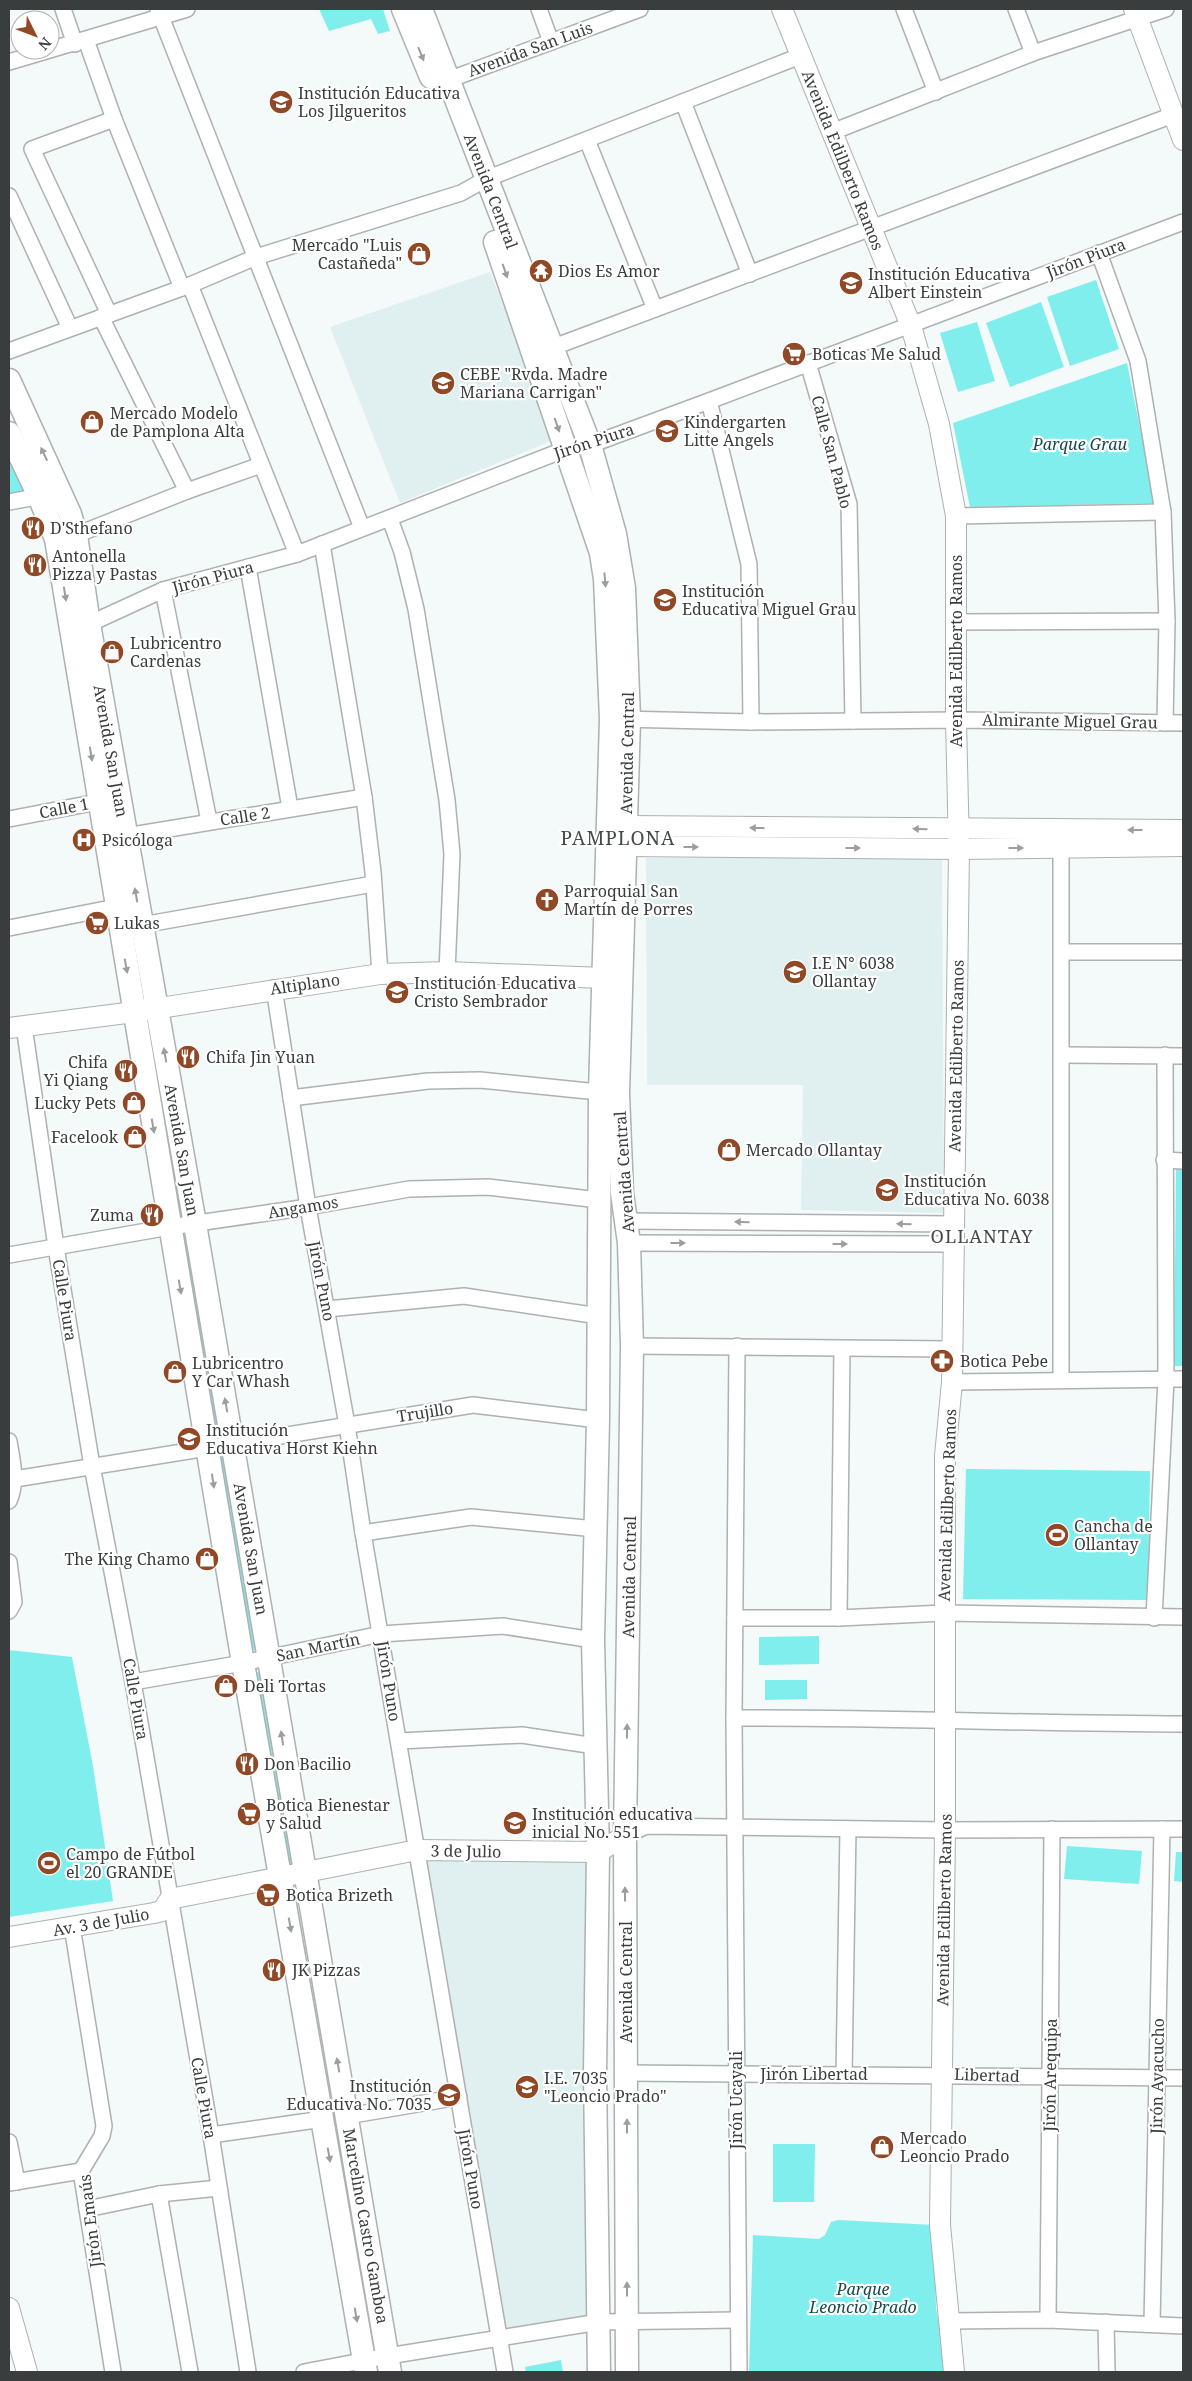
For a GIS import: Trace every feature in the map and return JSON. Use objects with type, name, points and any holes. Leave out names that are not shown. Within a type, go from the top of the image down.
[{"type":"main road","name":"Avenida Central","points":[[403,9],[481,183],[590,445],[615,534],[624,588],[620,719],[603,978],[609,1093],[627,1232],[632,1346],[625,1836],[627,2372]]},
{"type":"main road","name":"Avenida Central","points":[[421,9],[448,80],[601,553],[620,719],[625,836],[609,1093],[599,1200],[598,1420],[593,1640],[598,1852],[595,2073],[599,2372]]},
{"type":"main road","name":"Avenida San Juan","points":[[11,391],[61,492],[76,535],[89,624],[109,800],[116,907],[243,1663],[282,1877]]},
{"type":"main road","name":"Avenida San Juan","points":[[9,433],[39,496],[56,538],[109,800],[126,836],[233,1444],[304,1872]]},
{"type":"main road","name":"Marcelino Castro Gamboa","points":[[304,1872],[389,2364]]},
{"type":"main road","name":"Marcelino Castro Gamboa","points":[[282,1877],[365,2366]]},
{"type":"street","points":[[63,9],[80,42],[114,119],[297,554]]},
{"type":"street","points":[[9,62],[80,42],[160,13],[187,9]]},
{"type":"street","points":[[539,9],[551,42]]},
{"type":"street","name":"Avenida San Luis","points":[[448,80],[640,9]]},
{"type":"street","name":"Avenida Edilberto Ramos","points":[[782,9],[910,326],[939,424],[956,516],[956,720],[959,839],[952,1382],[945,1456],[946,1830],[940,2225],[954,2372]]},
{"type":"street","points":[[904,9],[936,92]]},
{"type":"street","points":[[1016,9],[1033,53]]},
{"type":"street","points":[[832,132],[1136,14],[1166,9]]},
{"type":"street","points":[[160,13],[362,528]]},
{"type":"street","points":[[1136,14],[1183,140]]},
{"type":"street","points":[[9,351],[186,287],[256,258],[461,193],[586,140],[800,56]]},
{"type":"street","points":[[683,102],[750,274]]},
{"type":"street","points":[[551,348],[1174,115]]},
{"type":"street","points":[[114,119],[32,149],[105,316],[187,491]]},
{"type":"street","points":[[586,140],[655,309]]},
{"type":"street","points":[[9,196],[70,328]]},
{"type":"street","name":"Jirón Piura","points":[[89,624],[163,590],[297,554],[566,449],[590,445],[1183,222]]},
{"type":"street","points":[[1099,254],[1138,361],[1163,512],[1167,621],[1165,723]]},
{"type":"street","name":"Calle San Pablo","points":[[808,363],[849,504],[853,721]]},
{"type":"street","points":[[709,401],[749,564],[751,722]]},
{"type":"street","points":[[76,535],[187,491],[261,465]]},
{"type":"street","points":[[9,502],[61,492]]},
{"type":"street","points":[[956,516],[1163,512]]},
{"type":"street","points":[[390,519],[402,552],[416,609],[446,800],[452,854],[447,972]]},
{"type":"street","points":[[322,544],[364,797],[380,974]]},
{"type":"street","points":[[248,567],[290,808]]},
{"type":"street","points":[[163,590],[209,821]]},
{"type":"street","points":[[956,622],[1167,621]]},
{"type":"street","name":"Almirante Miguel Grau","points":[[620,719],[751,722],[956,720],[1183,723]]},
{"type":"street","name":"Calle 2","points":[[126,836],[364,797]]},
{"type":"street","name":"Calle 1","points":[[9,819],[109,800]]},
{"type":"street","points":[[1061,839],[1183,830]]},
{"type":"street","points":[[625,836],[1061,839],[1183,846]]},
{"type":"street","points":[[1061,839],[1061,1380]]},
{"type":"street","points":[[142,925],[373,884]]},
{"type":"street","points":[[9,928],[116,907]]},
{"type":"street","points":[[1062,952],[1183,952]]},
{"type":"street","name":"Altiplano","points":[[17,1027],[134,1012],[274,988],[380,974],[447,972],[603,978]]},
{"type":"street","name":"Jirón Puno","points":[[274,988],[308,1208],[347,1425],[363,1533],[505,2372]]},
{"type":"street","name":"Calle Piura","points":[[17,1027],[92,1466],[133,1682],[211,2135],[248,2372]]},
{"type":"street","points":[[1062,1055],[1183,1056]]},
{"type":"street","points":[[1154,1618],[1166,1379],[1165,1056]]},
{"type":"street","points":[[291,1098],[428,1081],[480,1080],[609,1093]]},
{"type":"street","points":[[1164,1160],[1183,1160]]},
{"type":"street","name":"Angamos","points":[[9,1255],[170,1227],[308,1208],[409,1189],[488,1187],[599,1200]]},
{"type":"street","points":[[627,1232],[953,1224]]},
{"type":"street","points":[[627,1232],[953,1244]]},
{"type":"street","points":[[327,1310],[464,1296],[599,1316]]},
{"type":"street","points":[[632,1346],[951,1349]]},
{"type":"street","name":"Jirón Ucayali","points":[[737,1346],[734,1828],[739,2372]]},
{"type":"street","points":[[839,1618],[842,1349]]},
{"type":"street","points":[[952,1382],[1183,1379]]},
{"type":"street","name":"Trujillo","points":[[15,1479],[472,1405],[598,1420]]},
{"type":"street","points":[[9,1441],[15,1479],[14,1488],[9,1500]]},
{"type":"street","points":[[363,1533],[471,1517],[596,1529]]},
{"type":"street","points":[[9,1562],[14,1602],[10,1611]]},
{"type":"street","points":[[735,1618],[839,1618],[944,1613],[1183,1618]]},
{"type":"street","name":"San Martín","points":[[133,1682],[269,1658],[381,1634],[503,1626],[593,1640]]},
{"type":"street","points":[[734,1718],[836,1717],[945,1721],[1183,1724]]},
{"type":"street","points":[[399,1741],[522,1735],[595,1746]]},
{"type":"street","points":[[598,1852],[646,1826],[946,1830],[1183,1829]]},
{"type":"street","points":[[844,2075],[848,1829]]},
{"type":"street","name":"Jirón Arequipa","points":[[1048,2320],[1052,1829]]},
{"type":"street","name":"Jirón Ayacucho","points":[[1152,2324],[1162,1829]]},
{"type":"street","name":"3 de Julio","points":[[304,1872],[418,1850],[598,1852]]},
{"type":"street","name":"Av. 3 de Julio","points":[[9,1937],[154,1913],[162,1910],[170,1899],[304,1872]]},
{"type":"street","name":"Jirón Emaús","points":[[72,1926],[104,2126],[102,2136],[81,2171],[113,2372]]},
{"type":"street","name":"Jirón Libertad","points":[[626,2073],[941,2074]]},
{"type":"street","name":"Libertad","points":[[941,2074],[1183,2078]]},
{"type":"street","points":[[347,2116],[459,2097]]},
{"type":"street","points":[[211,2135],[323,2119]]},
{"type":"street","points":[[9,2142],[13,2183],[81,2171]]},
{"type":"street","points":[[87,2209],[159,2194],[219,2188]]},
{"type":"street","points":[[159,2194],[190,2372]]},
{"type":"street","points":[[9,2308],[19,2361]]},
{"type":"street","points":[[304,2372],[389,2364],[500,2337],[599,2322],[738,2320]]},
{"type":"street","points":[[949,2321],[1048,2320],[1183,2326]]},
{"type":"street","points":[[1106,2322],[1107,2372]]},
{"type":"shaded area","name":"CEBE \"Rvda. Madre Mariana Carrigan\"","points":[[490,272],[556,439],[400,503],[330,327]]},
{"type":"shaded area","name":"I.E N° 6038 Ollantay","points":[[939,857],[942,860],[944,1213],[801,1210],[803,1085],[647,1085],[646,858]]},
{"type":"shaded area","name":"I.E. 7035 \"Leoncio Prado\"","points":[[417,1850],[598,1852],[596,2322],[499,2334]]},
{"type":"green space","points":[[319,9],[383,9],[390,31],[378,34],[371,19],[329,31]]},
{"type":"green space","points":[[1096,280],[1119,349],[1070,366],[1047,297]]},
{"type":"green space","points":[[1041,302],[1064,367],[1010,387],[986,323]]},
{"type":"green space","points":[[977,322],[995,381],[958,392],[940,333]]},
{"type":"green space","name":"Parque Grau","points":[[1127,363],[1155,503],[970,507],[953,423]]},
{"type":"green space","points":[[9,447],[25,491],[19,496],[9,497]]},
{"type":"green space","points":[[1176,1169],[1183,1169],[1183,1366],[1174,1366]]},
{"type":"green space","points":[[189,1235],[227,1434],[217,1443],[180,1236]]},
{"type":"green space","points":[[228,1454],[258,1649],[249,1651],[218,1456]]},
{"type":"green space","name":"Cancha de Ollantay","points":[[966,1469],[1150,1471],[1148,1600],[963,1599]]},
{"type":"green space","points":[[819,1636],[819,1664],[759,1665],[759,1637]]},
{"type":"green space","points":[[9,1650],[72,1657],[93,1766],[113,1901],[9,1917]]},
{"type":"green space","points":[[264,1671],[293,1865],[284,1867],[254,1673]]},
{"type":"green space","points":[[765,1680],[807,1680],[807,1699],[765,1700]]},
{"type":"green space","points":[[1067,1846],[1142,1851],[1139,1884],[1064,1879]]},
{"type":"green space","points":[[1176,1852],[1183,1852],[1183,1882],[1174,1881]]},
{"type":"green space","points":[[773,2144],[815,2144],[814,2202],[773,2202]]},
{"type":"green space","name":"Parque Leoncio Prado","points":[[838,2220],[934,2225],[936,2308],[947,2372],[749,2372],[753,2235],[819,2239],[825,2235],[831,2222]]},
{"type":"green space","points":[[561,2360],[563,2372],[526,2372],[525,2367]]},
{"type":"place","name":"Institución Educativa Los Jilgueritos","points":[[281,102]]},
{"type":"place","name":"Mercado \"Luis Castañeda\"","points":[[419,254]]},
{"type":"place","name":"Dios Es Amor","points":[[541,271]]},
{"type":"place","name":"Institución Educativa Albert Einstein","points":[[851,283]]},
{"type":"place","name":"Boticas Me Salud","points":[[794,354]]},
{"type":"place","name":"CEBE \"Rvda. Madre Mariana Carrigan\"","points":[[443,383]]},
{"type":"place","name":"Mercado Modelo de Pamplona Alta","points":[[92,422]]},
{"type":"place","name":"Kindergarten Litte Angels","points":[[667,431]]},
{"type":"place","name":"D'Sthefano","points":[[33,528]]},
{"type":"place","name":"Antonella Pizza y Pastas","points":[[35,565]]},
{"type":"place","name":"Institución Educativa Miguel Grau","points":[[665,600]]},
{"type":"place","name":"Lubricentro Cardenas","points":[[112,652]]},
{"type":"place","name":"Psicóloga","points":[[84,840]]},
{"type":"place","name":"Parroquial San Martín de Porres","points":[[547,900]]},
{"type":"place","name":"Lukas","points":[[97,923]]},
{"type":"place","name":"I.E N° 6038 Ollantay","points":[[795,972]]},
{"type":"place","name":"Institución Educativa Cristo Sembrador","points":[[397,992]]},
{"type":"place","name":"Chifa Jin Yuan","points":[[188,1057]]},
{"type":"place","name":"Chifa Yi Qiang","points":[[126,1071]]},
{"type":"place","name":"Lucky Pets","points":[[134,1103]]},
{"type":"place","name":"Facelook","points":[[135,1137]]},
{"type":"place","name":"Mercado Ollantay","points":[[729,1150]]},
{"type":"place","name":"Institución Educativa No. 6038","points":[[887,1190]]},
{"type":"place","name":"Zuma","points":[[152,1215]]},
{"type":"place","name":"Botica Pebe","points":[[942,1361]]},
{"type":"place","name":"Lubricentro Y Car Whash","points":[[175,1372]]},
{"type":"place","name":"Institución Educativa Horst Kiehn","points":[[189,1439]]},
{"type":"place","name":"Cancha de Ollantay","points":[[1057,1535]]},
{"type":"place","name":"The King Chamo","points":[[207,1559]]},
{"type":"place","name":"Deli Tortas","points":[[226,1686]]},
{"type":"place","name":"Don Bacilio","points":[[247,1764]]},
{"type":"place","name":"Botica Bienestar y Salud","points":[[249,1814]]},
{"type":"place","name":"Institución educativa inicial No. 551","points":[[515,1823]]},
{"type":"place","name":"Campo de Fútbol el 20 GRANDE","points":[[49,1863]]},
{"type":"place","name":"Botica Brizeth","points":[[268,1895]]},
{"type":"place","name":"JK Pizzas","points":[[274,1970]]},
{"type":"place","name":"I.E. 7035 \"Leoncio Prado\"","points":[[527,2087]]},
{"type":"place","name":"Institución Educativa No. 7035","points":[[449,2095]]},
{"type":"place","name":"Mercado Leoncio Prado","points":[[882,2147]]},
{"type":"district","name":"PAMPLONA","points":[[618,838]]},
{"type":"district","name":"OLLANTAY","points":[[982,1237]]}]
